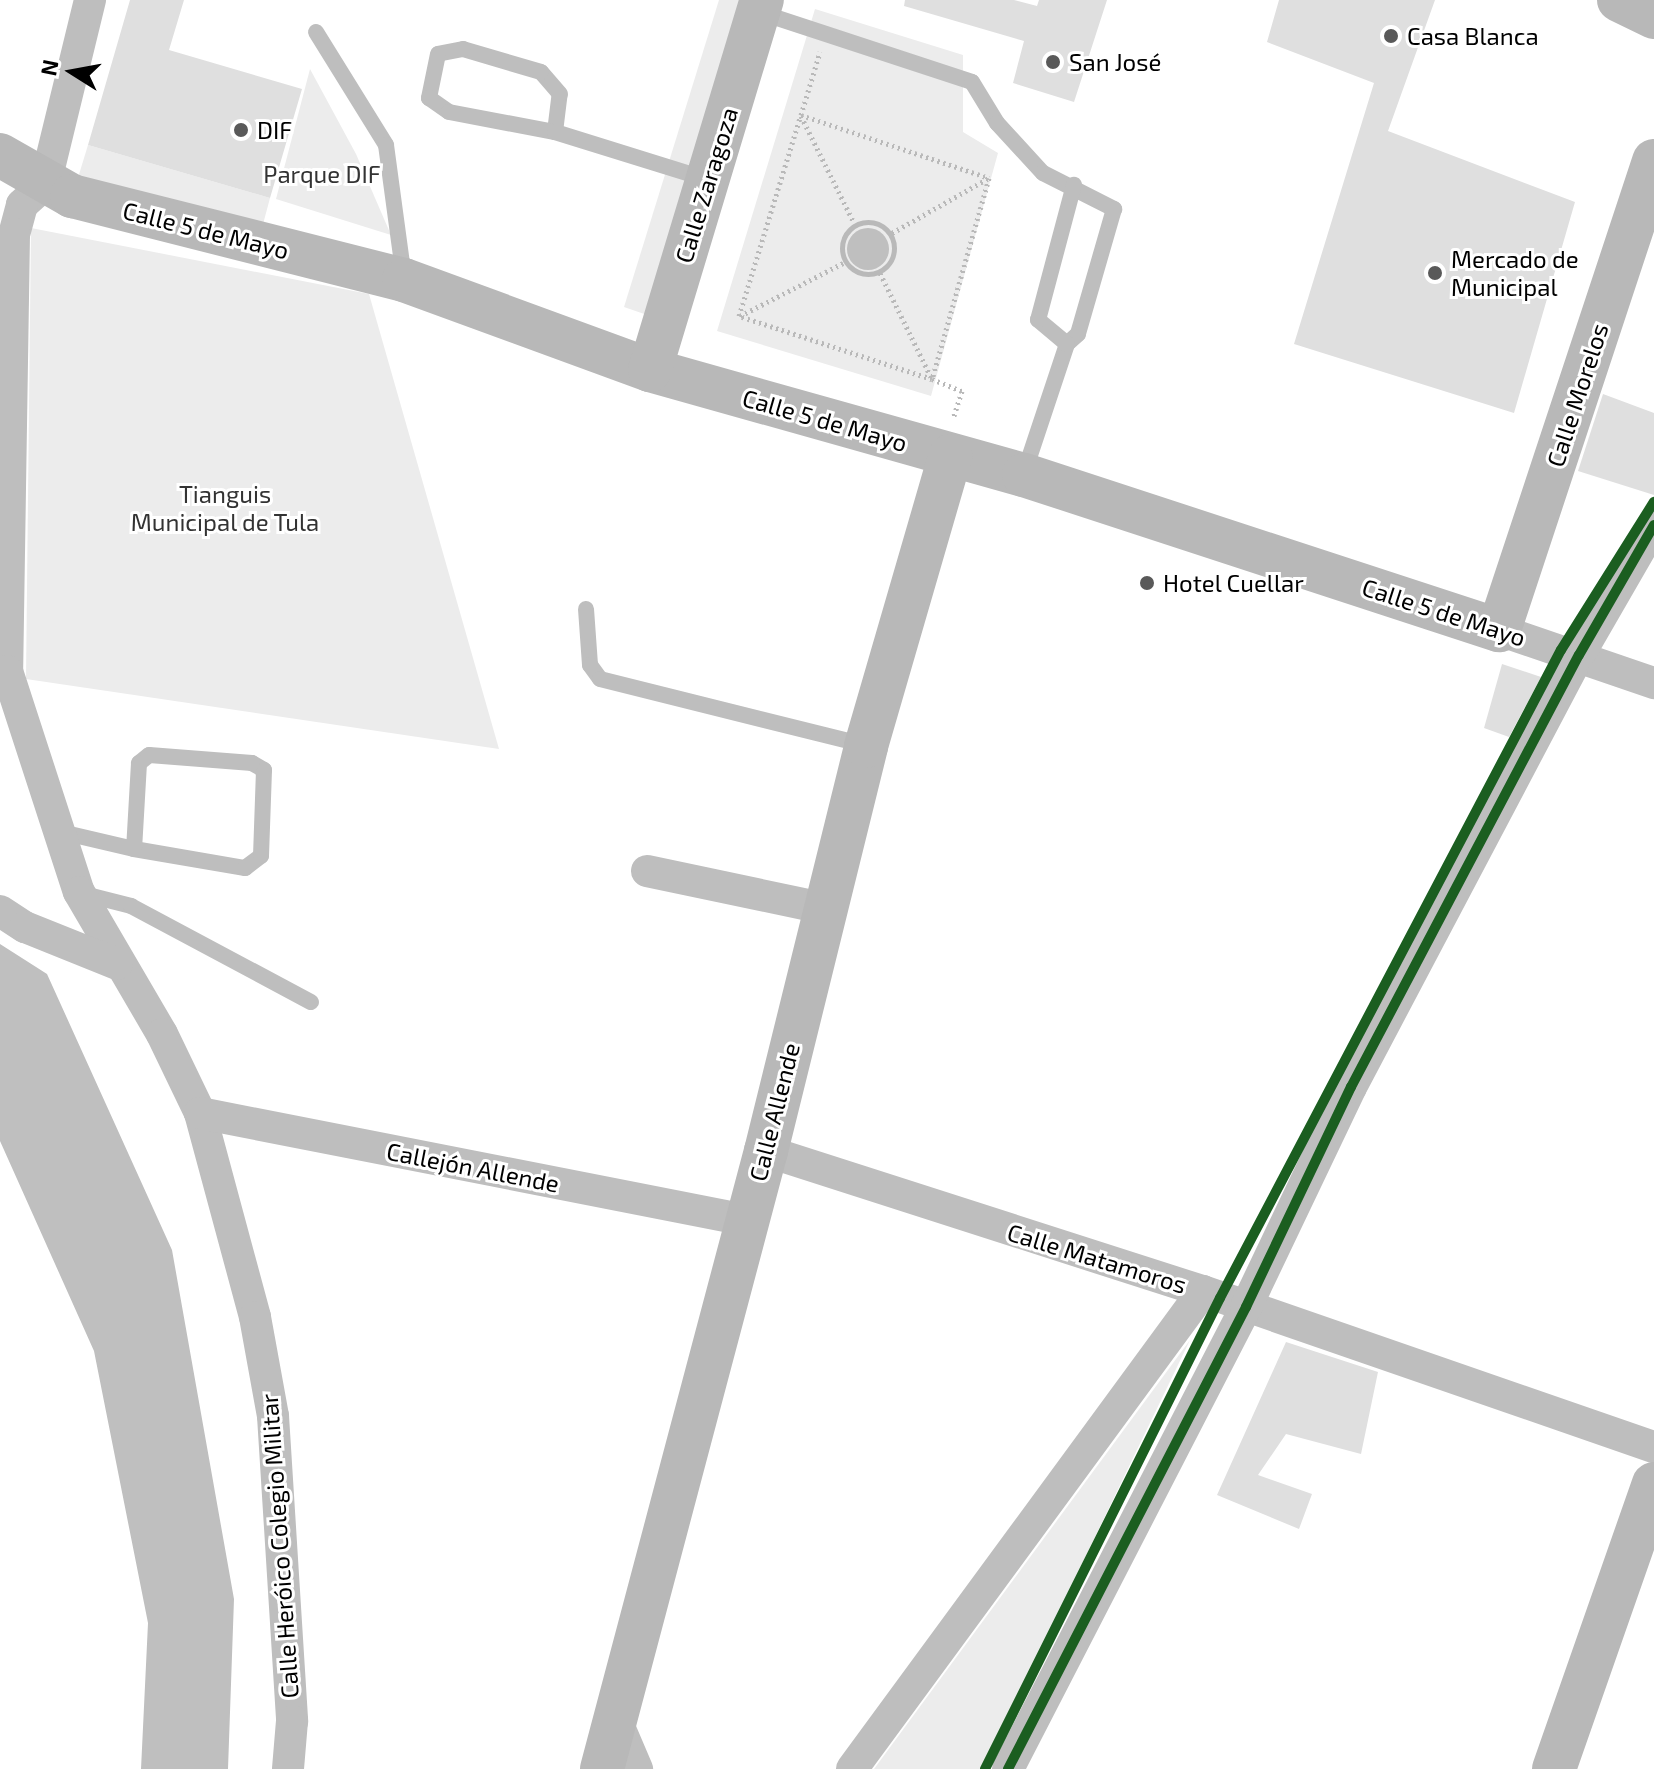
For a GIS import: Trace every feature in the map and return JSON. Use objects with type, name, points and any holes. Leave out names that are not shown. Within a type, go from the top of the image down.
[{"type":"main road","points":[[1619,0],[1654,17]]},
{"type":"main road","name":"Calle Zaragoza","points":[[650,370],[760,6]]},
{"type":"main road","name":"Calle 5 de Mayo","points":[[0,155],[45,184],[72,196],[404,280],[650,370],[1024,475],[1499,630]]},
{"type":"main road","name":"Calle Morelos","points":[[1499,630],[1654,161]]},
{"type":"main road","name":"Calle Allende","points":[[602,1769],[766,1151],[823,908],[866,746],[950,456]]},
{"type":"main road","points":[[1554,1769],[1654,1484]]},
{"type":"street","name":"Calle Heróico Colegio Militar","points":[[90,0],[45,184],[22,205],[14,234],[4,416],[3,652],[55,830],[79,892],[117,964],[162,1034],[200,1113],[255,1317],[273,1416],[292,1721],[288,1769]]},
{"type":"street","points":[[1008,1769],[1246,1307],[1351,1087],[1579,655],[1654,525]]},
{"type":"street","name":"Calle 5 de Mayo","points":[[1499,630],[1654,683]]},
{"type":"street","points":[[647,871],[823,908]]},
{"type":"street","points":[[0,911],[25,927],[117,964]]},
{"type":"street","name":"Callejón Allende","points":[[200,1113],[746,1220]]},
{"type":"street","name":"Calle Matamoros","points":[[766,1151],[1203,1291],[1654,1447]]},
{"type":"street","points":[[852,1769],[1203,1291]]},
{"type":"street","points":[[614,1715],[637,1769]]},
{"type":"lane","points":[[760,6],[972,82],[997,123],[1043,173],[1074,185],[1114,209],[1078,334],[1067,344],[1024,475]]},
{"type":"lane","points":[[316,32],[386,145],[404,280]]},
{"type":"lane","points":[[555,132],[560,94],[541,72],[463,49],[438,54],[429,98],[449,112],[555,132],[707,180]]},
{"type":"lane","points":[[1067,344],[1038,320],[1074,185]]},
{"type":"lane","points":[[586,609],[590,665],[600,679],[866,746]]},
{"type":"lane","points":[[55,830],[134,849],[245,868],[261,856],[264,770],[252,763],[149,755],[139,763],[134,849]]},
{"type":"lane","points":[[79,892],[131,906],[311,1002]]},
{"type":"path","points":[[739,316],[824,39]]},
{"type":"path","points":[[801,115],[989,178]]},
{"type":"path","points":[[801,115],[854,223]]},
{"type":"path","points":[[892,233],[989,178]]},
{"type":"path","points":[[932,379],[989,178]]},
{"type":"path","points":[[843,263],[861,274],[880,273],[896,253],[892,233],[876,223],[854,223]]},
{"type":"path","points":[[843,263],[842,243],[854,223]]},
{"type":"path","points":[[739,316],[843,263]]},
{"type":"path","points":[[880,273],[932,379]]},
{"type":"path","points":[[739,316],[962,391]]},
{"type":"green space","points":[[719,0],[754,0],[653,317],[624,307]]},
{"type":"green space","points":[[815,9],[963,55],[963,132],[998,153],[931,396],[717,331]]},
{"type":"green space","name":"Parque DIF","points":[[310,69],[356,154],[391,235],[276,199]]},
{"type":"green space","points":[[88,145],[270,198],[262,228],[77,181]]},
{"type":"green space","name":"Tianguis Municipal de Tula","points":[[31,228],[369,294],[499,749],[26,679]]},
{"type":"green space","points":[[1190,1340],[983,1769],[874,1769]]},
{"type":"shaded area","points":[[868,228],[883,234],[889,249],[883,264],[868,270],[853,264],[847,249],[853,234]]},
{"type":"shaded area","points":[[0,944],[47,974],[172,1250],[234,1599],[228,1769],[141,1769],[148,1623],[94,1351],[0,1141]]},
{"type":"building","points":[[130,0],[184,0],[169,50],[302,89],[270,198],[88,145]]},
{"type":"building","name":"San José","points":[[905,0],[1014,0],[1037,6],[1039,0],[1107,0],[1074,102],[1013,83],[1024,41],[904,6]]},
{"type":"building","name":"Mercado de Municipal","points":[[1279,0],[1435,0],[1388,131],[1575,202],[1514,413],[1294,344],[1374,83],[1267,42]]},
{"type":"building","points":[[1603,394],[1654,413],[1654,495],[1578,471]]},
{"type":"building","points":[[1502,664],[1541,677],[1509,737],[1484,728]]},
{"type":"building","points":[[1286,1342],[1378,1372],[1361,1454],[1286,1434],[1258,1475],[1312,1494],[1299,1529],[1217,1495]]},
{"type":"cycle path","points":[[985,1769],[1220,1298],[1561,650],[1654,502]]},
{"type":"cycle path","points":[[1008,1769],[1246,1307],[1351,1087],[1579,655],[1654,525]]},
{"type":"place","name":"Casa Blanca","points":[[1391,36]]},
{"type":"place","name":"San José","points":[[1053,62]]},
{"type":"place","name":"DIF","points":[[241,130]]},
{"type":"place","name":"Mercado de Municipal","points":[[1435,273]]},
{"type":"place","name":"Hotel Cuellar","points":[[1147,583]]}]
